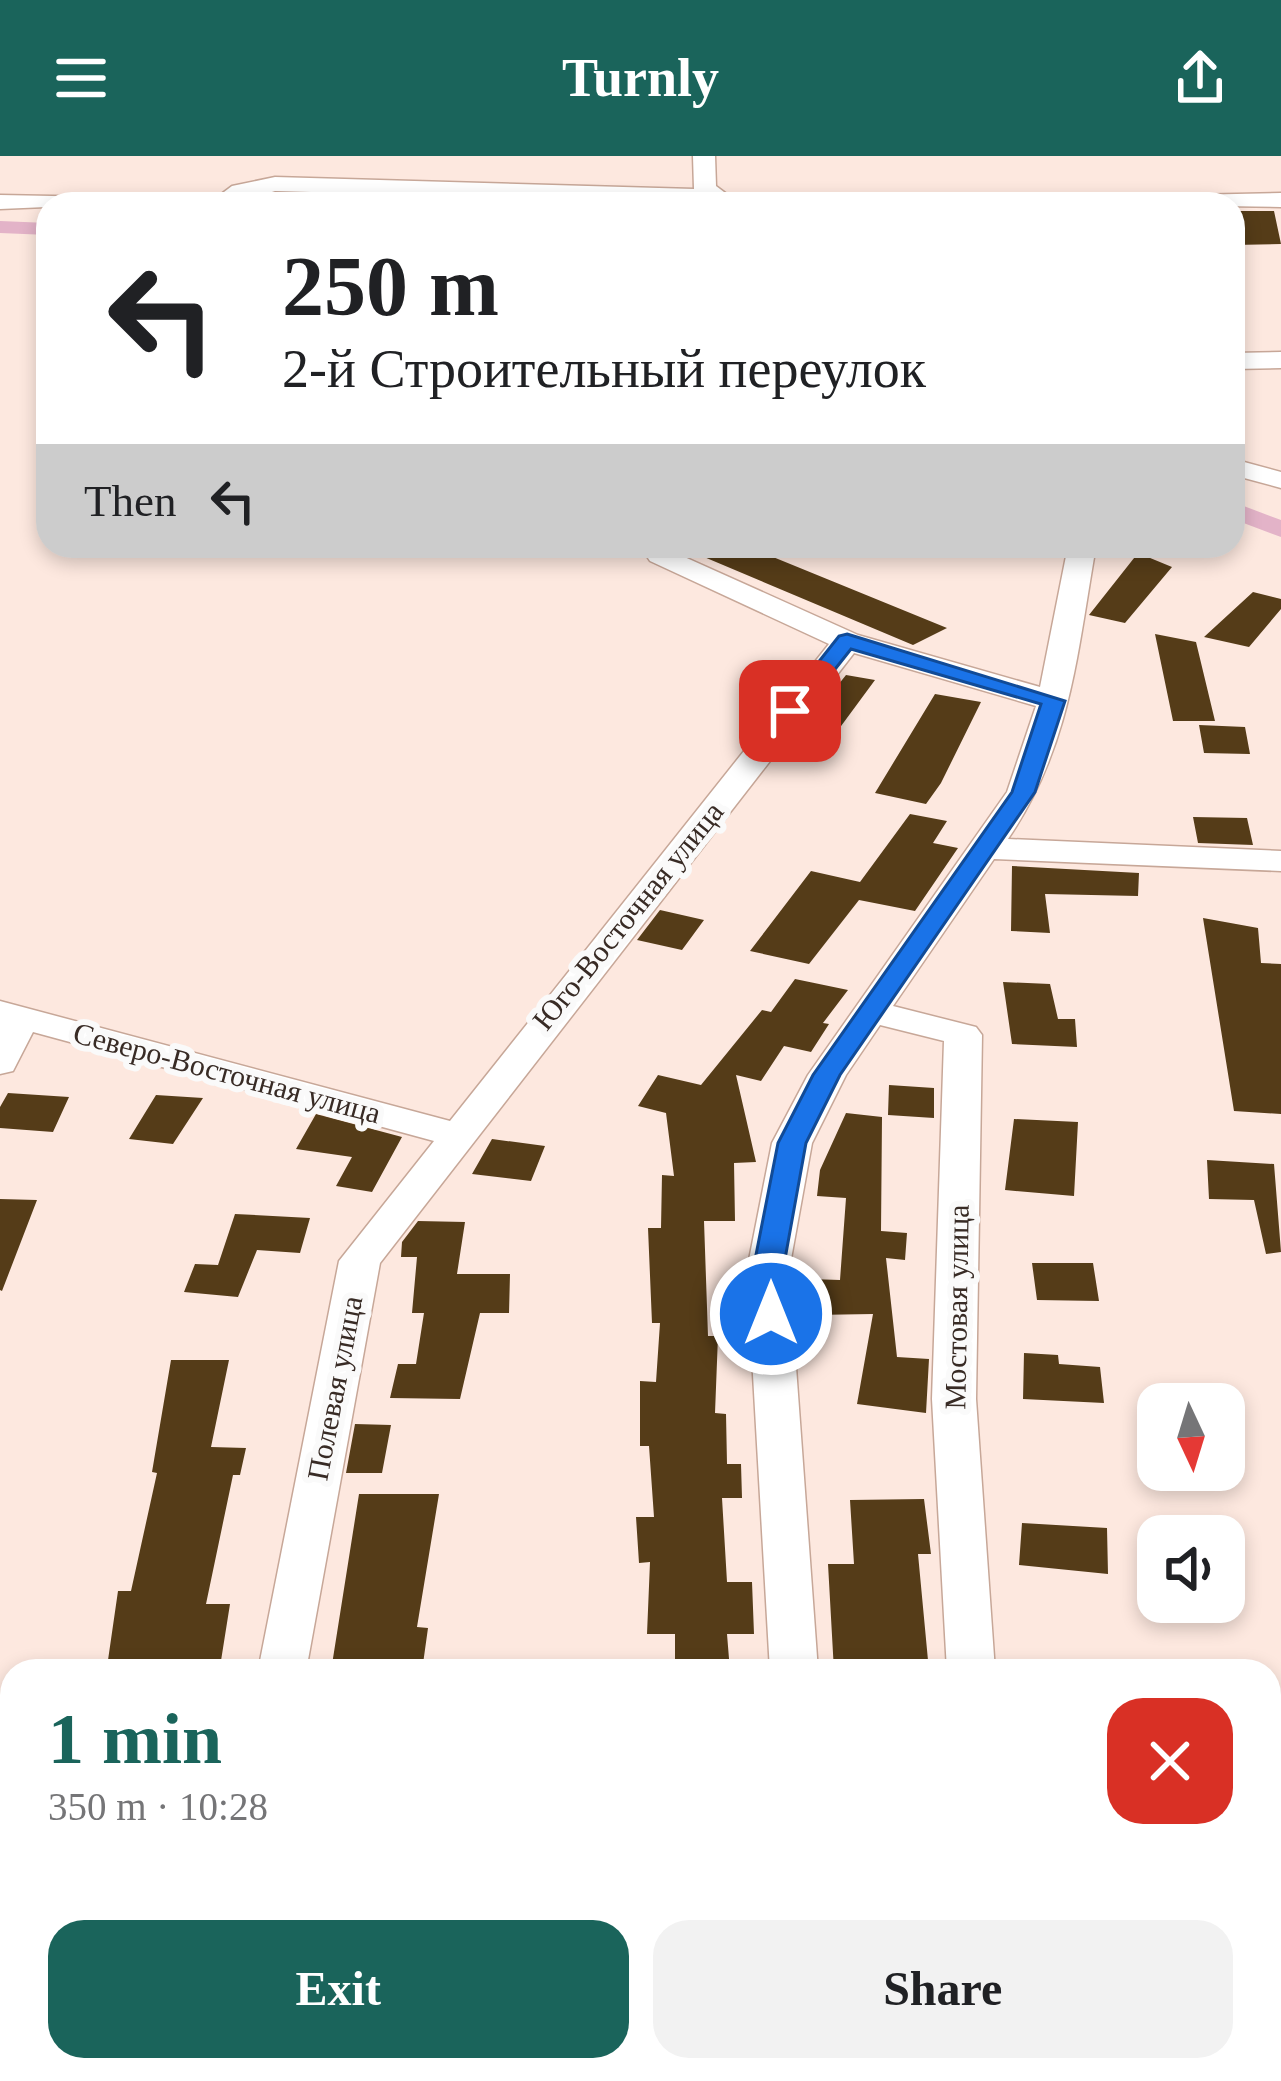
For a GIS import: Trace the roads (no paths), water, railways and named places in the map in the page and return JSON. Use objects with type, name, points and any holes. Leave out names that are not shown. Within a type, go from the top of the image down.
[{"type":"street","points":[[704,156],[709,192]]},
{"type":"street","points":[[237,192],[275,184],[668,192]]},
{"type":"street","points":[[1245,201],[1281,200]]},
{"type":"street","points":[[0,202],[36,203]]},
{"type":"street","points":[[1245,361],[1281,360]]},
{"type":"street","points":[[1245,470],[1281,480]]},
{"type":"street","points":[[667,558],[847,641],[1054,701]]},
{"type":"street","points":[[793,1659],[768,1270],[792,1143],[827,1075],[1023,792],[1054,701],[1080,558]]},
{"type":"street","name":"Юго-Восточная улица","points":[[454,1134],[847,641]]},
{"type":"street","points":[[982,848],[1281,861]]},
{"type":"street","name":"Мостовая улица","points":[[873,1012],[963,1035],[954,1399],[970,1659]]},
{"type":"street","points":[[0,1063],[10,1014]]},
{"type":"street","name":"Северо-Восточная улица","points":[[10,1014],[454,1134]]},
{"type":"street","name":"Полевая улица","points":[[284,1659],[360,1261],[454,1134]]},
{"type":"waterway","points":[[0,227],[36,228]]},
{"type":"waterway","points":[[1245,515],[1281,529]]}]
